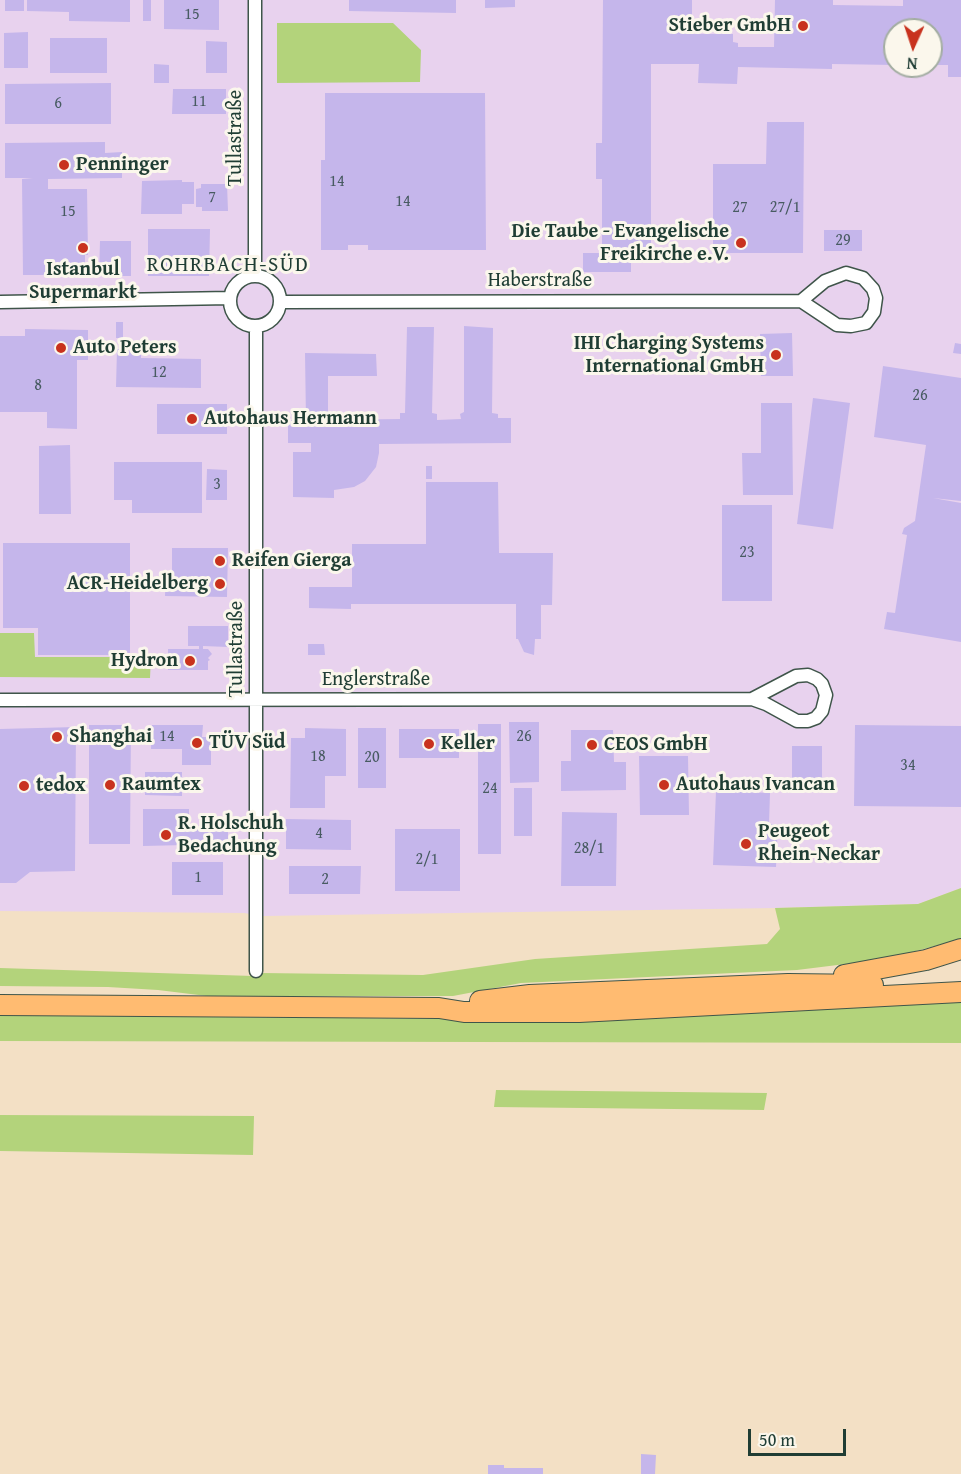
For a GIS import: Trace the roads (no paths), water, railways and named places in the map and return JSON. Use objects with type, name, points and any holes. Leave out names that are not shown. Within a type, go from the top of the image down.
[{"type":"main road","points":[[788,984],[894,967],[961,949]]},
{"type":"main road","points":[[439,1008],[530,995],[788,984],[940,986],[961,990]]},
{"type":"main road","points":[[0,1005],[439,1008],[464,1012],[622,1011],[961,990]]},
{"type":"street","name":"Tullastraße","points":[[255,0],[255,275]]},
{"type":"street","points":[[846,273],[863,278],[873,289],[876,298],[874,312],[866,323],[851,326],[837,325],[801,301],[825,281],[846,273]]},
{"type":"street","points":[[255,275],[272,282],[278,290],[280,302],[272,320],[256,326],[246,324],[237,318],[231,309],[230,298],[239,281],[255,275]]},
{"type":"street","points":[[0,302],[230,298]]},
{"type":"street","name":"Haberstraße","points":[[280,302],[801,301]]},
{"type":"street","name":"Tullastraße","points":[[256,326],[256,971]]},
{"type":"street","name":"Englerstraße","points":[[0,700],[752,699],[797,721],[808,721],[816,718],[822,711],[826,695],[822,684],[808,675],[796,676],[752,699]]},
{"type":"place","name":"Stieber GmbH","points":[[803,26]]},
{"type":"place","name":"Penninger","points":[[64,165]]},
{"type":"place","name":"Die Taube - Evangelische Freikirche e.V.","points":[[741,243]]},
{"type":"place","name":"Istanbul Supermarkt","points":[[83,248]]},
{"type":"place","name":"Auto Peters","points":[[61,348]]},
{"type":"place","name":"IHI Charging Systems International GmbH","points":[[776,355]]},
{"type":"place","name":"Autohaus Hermann","points":[[192,419]]},
{"type":"place","name":"Reifen Gierga","points":[[220,561]]},
{"type":"place","name":"ACR-Heidelberg","points":[[220,584]]},
{"type":"place","name":"Hydron","points":[[190,661]]},
{"type":"place","name":"Shanghai","points":[[57,737]]},
{"type":"place","name":"TÜV Süd","points":[[197,743]]},
{"type":"place","name":"Keller","points":[[429,744]]},
{"type":"place","name":"CEOS GmbH","points":[[592,745]]},
{"type":"place","name":"Raumtex","points":[[110,785]]},
{"type":"place","name":"Autohaus Ivancan","points":[[664,785]]},
{"type":"place","name":"tedox","points":[[24,786]]},
{"type":"place","name":"R. Holschuh Bedachung","points":[[166,835]]},
{"type":"place","name":"Peugeot Rhein-Neckar","points":[[746,844]]},
{"type":"district","name":"ROHRBACH-SÜD","points":[[228,266]]}]
